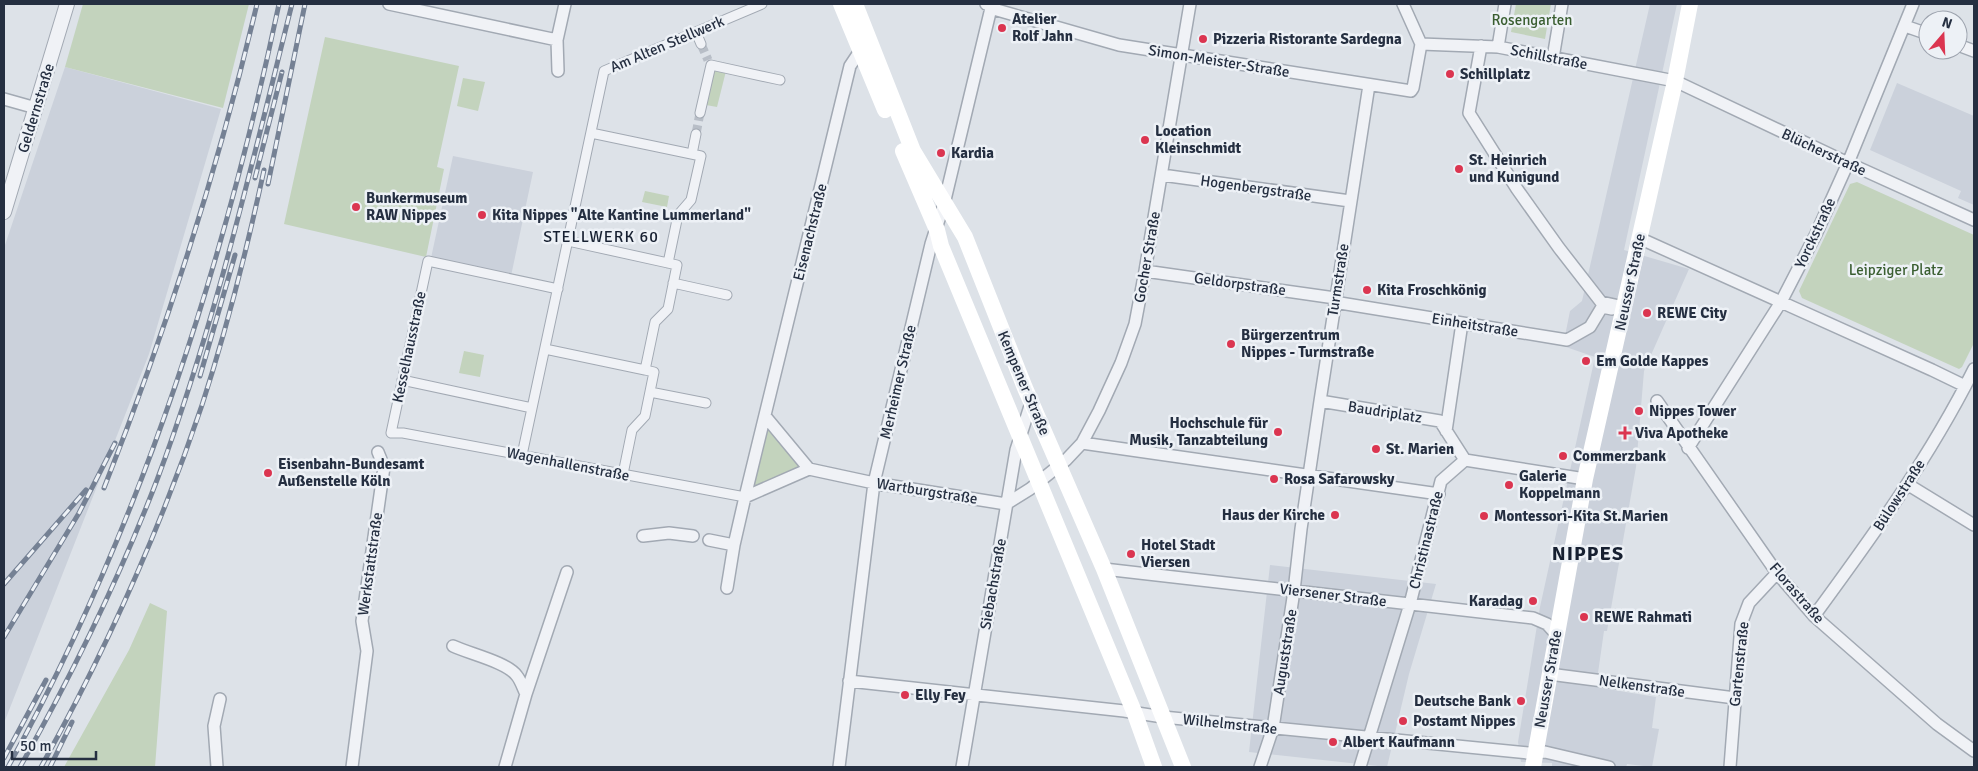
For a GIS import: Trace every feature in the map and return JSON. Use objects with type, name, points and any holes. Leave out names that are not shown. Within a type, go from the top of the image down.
[{"type":"main road","name":"Kempener Straße","points":[[841,4],[937,230],[941,246],[1135,714],[1154,767]]},
{"type":"main road","name":"Kempener Straße","points":[[855,4],[913,151],[965,237],[1032,403],[1104,569],[1183,767]]},
{"type":"main road","name":"Neusser Straße","points":[[1534,760],[1585,479],[1675,81],[1690,4]]},
{"type":"street","points":[[389,4],[558,40]]},
{"type":"street","points":[[558,71],[558,40],[565,4]]},
{"type":"street","name":"Am Alten Stellwerk","points":[[522,455],[604,71],[762,4]]},
{"type":"street","name":"Merheimer Straße","points":[[839,767],[874,482],[931,244],[944,204],[990,4]]},
{"type":"street","name":"Simon-Meister-Straße","points":[[990,4],[996,10],[1119,45],[1411,90],[1414,88],[1421,44]]},
{"type":"street","name":"Gocher Straße","points":[[1038,482],[1082,443],[1121,363],[1135,324],[1183,54],[1190,4]]},
{"type":"street","points":[[1403,4],[1421,44]]},
{"type":"street","points":[[1498,47],[1506,4]]},
{"type":"street","points":[[1553,58],[1562,4]]},
{"type":"street","name":"Yorckstraße","points":[[1688,448],[1782,302],[1816,234],[1848,163],[1913,4]]},
{"type":"street","name":"Geldernstraße","points":[[4,212],[36,108],[64,5]]},
{"type":"street","points":[[1905,26],[1918,31]]},
{"type":"street","points":[[696,32],[701,44]]},
{"type":"street","name":"Schillstraße","points":[[1421,44],[1498,47],[1675,81]]},
{"type":"street","points":[[1481,46],[1469,113],[1548,234],[1602,305],[1623,309]]},
{"type":"street","name":"Eisenachstraße","points":[[727,588],[745,497],[850,66],[860,51]]},
{"type":"street","points":[[700,113],[709,63],[780,80]]},
{"type":"street","name":"Blücherstraße","points":[[1675,81],[1974,220]]},
{"type":"street","name":"Turmstraße","points":[[1308,475],[1369,85]]},
{"type":"street","points":[[4,99],[36,108]]},
{"type":"street","points":[[591,133],[701,156],[692,200],[678,216],[668,262]]},
{"type":"street","points":[[692,154],[696,134]]},
{"type":"street","name":"Hogenbergstraße","points":[[1162,174],[1350,201]]},
{"type":"street","points":[[1639,238],[1965,386]]},
{"type":"street","points":[[568,241],[677,264],[668,309],[655,322],[645,370]]},
{"type":"street","name":"Kesselhausstraße","points":[[391,433],[428,261],[558,288]]},
{"type":"street","name":"Geldorpstraße","points":[[1145,271],[1335,300]]},
{"type":"street","points":[[673,284],[727,295]]},
{"type":"street","name":"Einheitstraße","points":[[1335,300],[1567,340],[1590,327],[1602,305]]},
{"type":"street","points":[[1462,323],[1446,431],[1465,460],[1585,479]]},
{"type":"street","points":[[545,349],[654,372],[645,416],[632,430],[622,474]]},
{"type":"street","name":"Bülowstraße","points":[[1814,616],[1908,484],[1974,369]]},
{"type":"street","points":[[402,380],[532,408]]},
{"type":"street","points":[[650,392],[706,403]]},
{"type":"street","name":"Baudriplatz","points":[[1320,401],[1440,421],[1446,431]]},
{"type":"street","name":"Florastraße","points":[[1657,401],[1688,448],[1778,572],[1814,616],[1901,694],[1974,751]]},
{"type":"street","name":"Siebachstraße","points":[[962,767],[1019,435],[1032,403]]},
{"type":"street","points":[[745,497],[809,469],[765,416]]},
{"type":"street","name":"Wagenhallenstraße","points":[[391,433],[403,433],[745,497]]},
{"type":"street","points":[[1082,443],[1439,494]]},
{"type":"street","name":"Werkstattstraße","points":[[352,767],[367,651],[362,621],[384,467],[378,452]]},
{"type":"street","name":"Christinastraße","points":[[1360,767],[1410,604],[1442,481],[1465,460]]},
{"type":"street","name":"Wartburgstraße","points":[[809,469],[1006,504]]},
{"type":"street","name":"Auguststraße","points":[[1260,767],[1273,728],[1294,591],[1308,475]]},
{"type":"street","points":[[1006,504],[1038,482]]},
{"type":"street","points":[[1908,484],[1974,525]]},
{"type":"street","points":[[643,536],[669,533],[693,536]]},
{"type":"street","points":[[709,540],[734,545]]},
{"type":"street","name":"Viersener Straße","points":[[1104,569],[1533,618],[1547,624],[1556,634]]},
{"type":"street","points":[[505,767],[526,694],[567,572]]},
{"type":"street","name":"Gartenstraße","points":[[1730,767],[1741,624],[1744,613],[1763,587],[1778,572]]},
{"type":"street","points":[[453,646],[470,654],[507,666],[517,676],[526,694]]},
{"type":"street","name":"Nelkenstraße","points":[[1549,674],[1735,698]]},
{"type":"street","name":"Wilhelmstraße","points":[[849,681],[1124,711],[1163,717],[1528,753],[1534,760],[1545,752],[1609,767]]},
{"type":"street","points":[[216,767],[214,726],[220,699]]},
{"type":"shaded area","points":[[1650,4],[1677,4],[1624,250],[1689,269],[1644,371],[1636,467],[1607,631],[1604,631],[1596,687],[1656,697],[1652,728],[1659,729],[1652,767],[1627,764],[1626,767],[1552,767],[1552,763],[1521,762],[1518,742],[1540,607],[1595,357],[1563,346],[1570,311],[1582,301]]},
{"type":"shaded area","points":[[65,67],[221,109],[149,354],[4,723],[4,248]]},
{"type":"shaded area","points":[[1897,83],[1974,116],[1974,205],[1958,198],[1961,191],[1870,150]]},
{"type":"shaded area","name":"Kita Nippes \"Alte Kantine Lummerland\"","points":[[453,156],[533,172],[511,276],[431,258]]},
{"type":"shaded area","points":[[1270,565],[1436,584],[1409,674],[1387,767],[1249,752]]},
{"type":"green space","points":[[83,4],[249,4],[223,108],[65,67]]},
{"type":"green space","name":"Rosengarten","points":[[1516,4],[1551,4],[1545,39],[1511,32]]},
{"type":"green space","points":[[325,37],[459,66],[437,167],[444,169],[426,257],[284,224]]},
{"type":"green space","points":[[714,68],[726,71],[717,107],[706,105]]},
{"type":"green space","points":[[463,78],[485,82],[478,111],[457,106]]},
{"type":"green space","name":"Leipziger Platz","points":[[1857,182],[1974,235],[1974,343],[1962,367],[1959,369],[1802,298],[1799,291],[1850,184]]},
{"type":"green space","points":[[645,191],[669,196],[667,207],[642,202]]},
{"type":"green space","points":[[464,351],[484,355],[480,377],[459,373]]},
{"type":"green space","points":[[767,424],[802,468],[751,489]]},
{"type":"green space","points":[[150,603],[167,611],[155,767],[64,767],[129,650]]},
{"type":"tunnel","points":[[701,44],[708,60]]},
{"type":"tunnel","points":[[696,134],[700,113]]},
{"type":"railway","points":[[104,488],[149,369],[189,249],[242,66],[257,4]]},
{"type":"railway","points":[[8,767],[55,678],[97,586],[136,492],[172,396],[232,200],[279,4]]},
{"type":"railway","points":[[20,767],[58,697],[111,590],[157,480],[178,422],[215,303],[292,4]]},
{"type":"railway","points":[[268,184],[305,4]]},
{"type":"railway","points":[[255,178],[282,72]]},
{"type":"railway","points":[[41,767],[65,724],[130,590],[186,452],[228,318],[244,259],[264,170]]},
{"type":"railway","points":[[200,376],[235,255]]},
{"type":"railway","points":[[4,637],[79,513],[115,443]]},
{"type":"railway","points":[[4,584],[86,490]]},
{"type":"railway","points":[[4,758],[46,680]]},
{"type":"railway","points":[[50,767],[72,722]]},
{"type":"place","name":"Atelier Rolf Jahn","points":[[1002,28]]},
{"type":"place","name":"Pizzeria Ristorante Sardegna","points":[[1203,39]]},
{"type":"place","name":"Schillplatz","points":[[1450,74]]},
{"type":"place","name":"Location Kleinschmidt","points":[[1145,140]]},
{"type":"place","name":"Kardia","points":[[941,153]]},
{"type":"place","name":"St. Heinrich und Kunigund","points":[[1459,169]]},
{"type":"place","name":"Bunkermuseum RAW Nippes","points":[[356,207]]},
{"type":"place","name":"Kita Nippes \"Alte Kantine Lummerland\"","points":[[482,215]]},
{"type":"place","name":"Kita Froschkönig","points":[[1367,290]]},
{"type":"place","name":"REWE City","points":[[1647,313]]},
{"type":"place","name":"Bürgerzentrum Nippes - Turmstraße","points":[[1231,344]]},
{"type":"place","name":"Em Golde Kappes","points":[[1586,361]]},
{"type":"place","name":"Nippes Tower","points":[[1639,411]]},
{"type":"place","name":"Hochschule für Musik, Tanzabteilung","points":[[1278,432]]},
{"type":"place","name":"Viva Apotheke","points":[[1625,433]]},
{"type":"place","name":"St. Marien","points":[[1376,449]]},
{"type":"place","name":"Commerzbank","points":[[1563,456]]},
{"type":"place","name":"Eisenbahn-Bundesamt Außenstelle Köln","points":[[268,473]]},
{"type":"place","name":"Rosa Safarowsky","points":[[1274,479]]},
{"type":"place","name":"Galerie Koppelmann","points":[[1509,485]]},
{"type":"place","name":"Haus der Kirche","points":[[1335,515]]},
{"type":"place","name":"Montessori-Kita St.Marien","points":[[1484,516]]},
{"type":"place","name":"Hotel Stadt Viersen","points":[[1131,554]]},
{"type":"place","name":"Karadag","points":[[1533,601]]},
{"type":"place","name":"REWE Rahmati","points":[[1584,617]]},
{"type":"place","name":"Elly Fey","points":[[905,695]]},
{"type":"place","name":"Deutsche Bank","points":[[1521,701]]},
{"type":"place","name":"Postamt Nippes","points":[[1403,721]]},
{"type":"place","name":"Albert Kaufmann","points":[[1333,742]]},
{"type":"district","name":"STELLWERK 60","points":[[601,237]]},
{"type":"district","name":"NIPPES","points":[[1588,553]]}]
